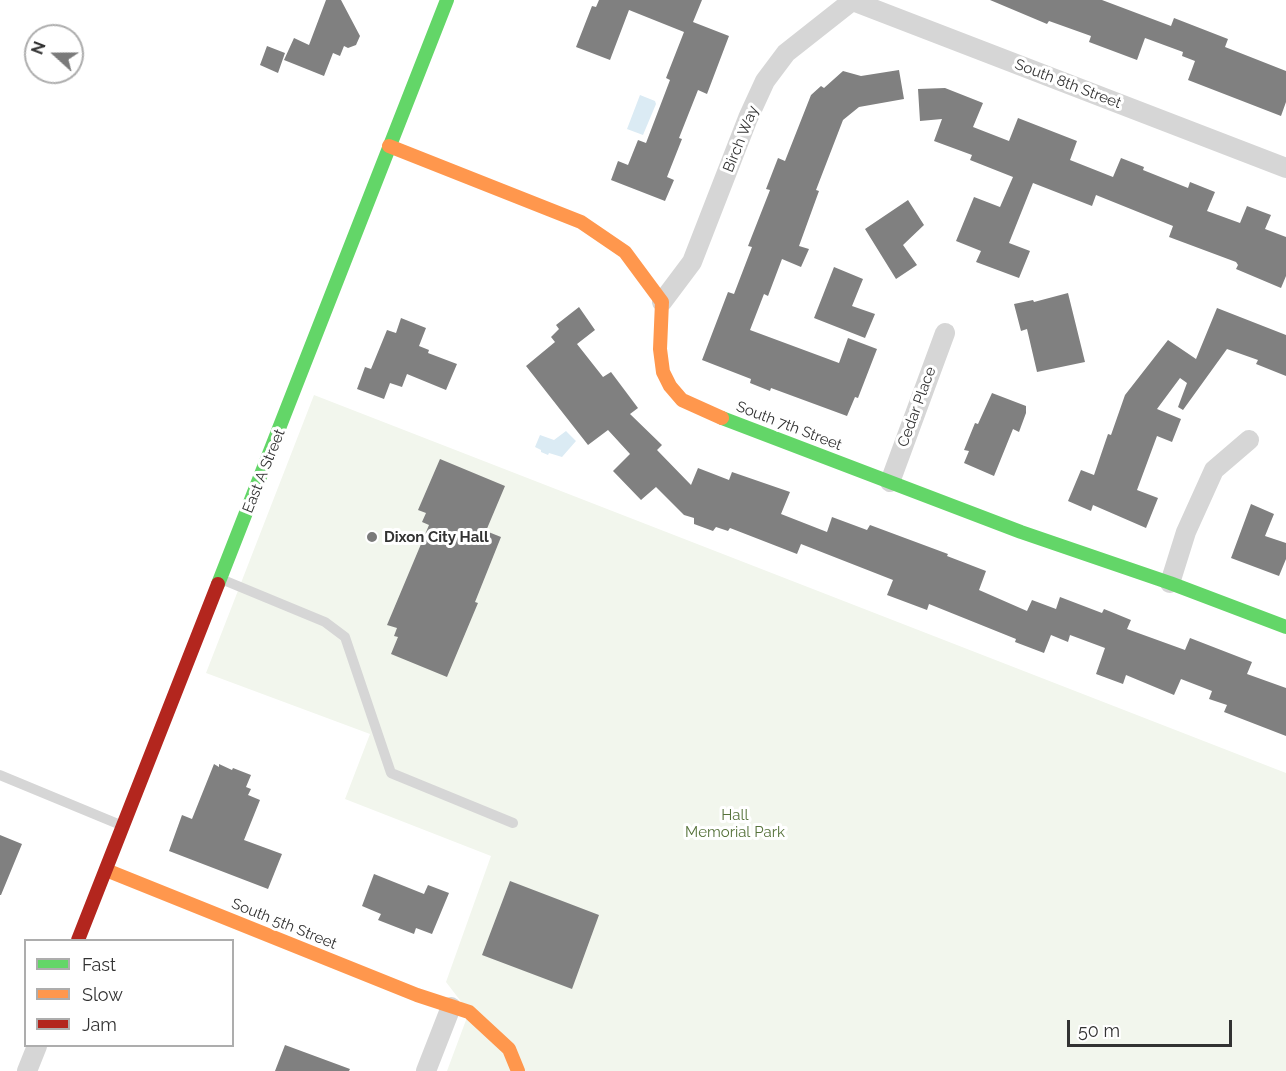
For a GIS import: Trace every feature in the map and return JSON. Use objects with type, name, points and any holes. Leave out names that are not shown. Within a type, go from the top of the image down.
[{"type":"street","name":"East A Street","points":[[78,939],[447,0]]},
{"type":"street","name":"South 8th Street","points":[[851,1],[1286,168]]},
{"type":"street","name":"Birch Way","points":[[662,302],[692,262],[748,118],[765,81],[786,53],[851,1]]},
{"type":"street","points":[[389,146],[581,222],[625,252],[662,302]]},
{"type":"street","name":"South 7th Street","points":[[662,302],[660,349],[663,372],[670,386],[682,400],[699,409],[1021,532],[1170,583],[1286,627]]},
{"type":"street","name":"Cedar Place","points":[[890,482],[945,333]]},
{"type":"street","points":[[1170,583],[1186,532],[1214,470],[1249,440]]},
{"type":"street","name":"South 5th Street","points":[[106,870],[451,1007],[469,1012],[509,1049],[518,1071]]},
{"type":"street","points":[[426,1071],[451,1007]]},
{"type":"street","points":[[27,1071],[37,1047]]},
{"type":"lane","points":[[220,579],[325,622],[345,637],[391,773],[513,823]]},
{"type":"lane","points":[[0,775],[123,826]]},
{"type":"green space","name":"Hall Memorial Park","points":[[314,395],[1286,773],[1286,1071],[447,1071],[469,1012],[446,982],[491,856],[345,799],[370,734],[206,673]]},
{"type":"shaded area","points":[[640,95],[655,101],[656,104],[643,135],[627,129]]},
{"type":"shaded area","points":[[566,431],[576,441],[562,457],[549,453],[548,455],[535,447],[540,435],[554,440]]},
{"type":"building","points":[[326,0],[341,0],[360,36],[356,45],[348,48],[344,46],[340,56],[333,53],[324,76],[284,60],[294,38],[309,45]]},
{"type":"building","points":[[599,0],[702,0],[693,22],[729,36],[707,94],[698,90],[679,138],[682,139],[667,177],[674,180],[665,201],[611,180],[618,161],[628,165],[638,140],[646,143],[670,80],[666,78],[684,32],[629,10],[610,60],[576,47],[592,6],[596,7]]},
{"type":"building","points":[[990,0],[1102,0],[1171,26],[1174,18],[1228,39],[1225,47],[1286,71],[1286,102],[1281,116],[1188,80],[1195,61],[1182,56],[1183,52],[1145,38],[1137,60],[1089,42],[1091,36],[1049,21],[1047,24]]},
{"type":"building","points":[[267,46],[285,53],[278,73],[260,65]]},
{"type":"building","points":[[899,70],[904,99],[859,107],[843,120],[816,190],[819,191],[799,246],[809,249],[801,267],[782,259],[768,296],[764,294],[750,330],[839,363],[848,338],[877,349],[858,398],[855,397],[847,416],[771,388],[770,391],[750,383],[751,379],[702,360],[728,292],[734,294],[752,247],[748,246],[770,190],[766,189],[778,158],[785,161],[811,95],[821,86],[824,88],[843,71],[861,76]]},
{"type":"building","points":[[945,88],[983,103],[973,127],[1009,141],[1018,118],[1077,141],[1070,160],[1113,177],[1121,158],[1144,167],[1143,170],[1188,188],[1190,182],[1215,192],[1207,211],[1240,223],[1247,206],[1271,215],[1265,229],[1286,237],[1286,276],[1281,288],[1236,269],[1238,265],[1236,262],[1169,237],[1173,226],[1096,195],[1092,206],[1033,183],[1009,243],[1030,251],[1019,278],[976,262],[981,251],[956,241],[974,197],[1000,207],[1013,177],[970,160],[972,155],[934,141],[942,119],[920,121],[918,89]]},
{"type":"building","points":[[908,200],[924,225],[903,245],[917,265],[896,279],[865,229]]},
{"type":"building","points":[[834,267],[863,279],[852,306],[875,314],[865,338],[814,318]]},
{"type":"building","points":[[1068,293],[1085,362],[1037,372],[1027,329],[1021,331],[1014,304],[1033,300],[1034,302]]},
{"type":"building","points":[[579,307],[595,330],[577,344],[603,377],[611,372],[638,408],[630,414],[662,445],[657,450],[691,485],[698,468],[729,480],[732,472],[790,492],[781,514],[827,532],[832,517],[867,530],[870,525],[986,571],[979,590],[1027,611],[1032,600],[1056,609],[1060,597],[1102,613],[1104,609],[1131,620],[1127,629],[1185,650],[1190,638],[1252,662],[1247,674],[1286,688],[1286,736],[1224,712],[1227,705],[1209,699],[1212,691],[1181,679],[1174,695],[1126,675],[1123,684],[1096,674],[1105,648],[1070,635],[1068,642],[1051,635],[1044,653],[1015,642],[1016,639],[929,604],[927,610],[887,595],[893,580],[801,544],[797,554],[730,528],[728,531],[716,527],[713,531],[694,524],[694,518],[684,515],[656,487],[641,500],[613,471],[630,454],[608,430],[588,445],[526,366],[555,342],[551,337],[559,329],[556,325]]},
{"type":"building","points":[[1217,308],[1286,335],[1286,376],[1256,364],[1258,360],[1227,349],[1183,410],[1178,407],[1187,383],[1180,378],[1157,409],[1181,419],[1172,442],[1157,436],[1137,490],[1158,498],[1146,528],[1093,505],[1091,511],[1068,501],[1081,470],[1094,475],[1125,395],[1168,340],[1196,359]]},
{"type":"building","points":[[401,318],[426,328],[419,346],[429,350],[428,353],[457,364],[446,390],[407,374],[402,387],[390,383],[384,399],[357,389],[365,367],[371,369],[387,330],[396,333]]},
{"type":"building","points":[[992,393],[1026,406],[1026,413],[1019,432],[1013,429],[994,476],[964,463],[969,451],[964,450],[975,423],[978,424]]},
{"type":"building","points":[[440,459],[505,486],[486,531],[501,537],[475,602],[478,603],[447,677],[391,654],[398,637],[394,636],[397,628],[387,625],[429,525],[422,522],[426,513],[418,510]]},
{"type":"building","points":[[1251,504],[1274,514],[1265,536],[1286,543],[1286,559],[1279,576],[1231,558]]},
{"type":"building","points":[[214,764],[251,775],[246,787],[251,789],[248,795],[260,800],[244,840],[282,854],[268,889],[169,851],[182,815],[192,819]]},
{"type":"building","points":[[0,835],[22,844],[1,895],[0,895]]},
{"type":"building","points":[[374,874],[424,894],[428,885],[449,893],[432,934],[416,928],[414,934],[378,920],[381,914],[362,906]]},
{"type":"building","points":[[510,881],[599,915],[572,989],[482,955]]},
{"type":"building","points":[[285,1045],[350,1069],[349,1071],[275,1071]]},
{"type":"traffic: fast","points":[[218,584],[447,0]]},
{"type":"traffic: fast","points":[[722,418],[1021,532],[1170,583],[1286,627]]},
{"type":"traffic: slow","points":[[389,146],[581,222],[625,252],[662,302],[660,349],[663,372],[670,386],[682,400],[722,418]]},
{"type":"traffic: slow","points":[[106,870],[417,995],[469,1012],[509,1049],[518,1071]]},
{"type":"traffic: jam","points":[[78,939],[218,584]]},
{"type":"place","name":"Dixon City Hall","points":[[372,537]]}]
